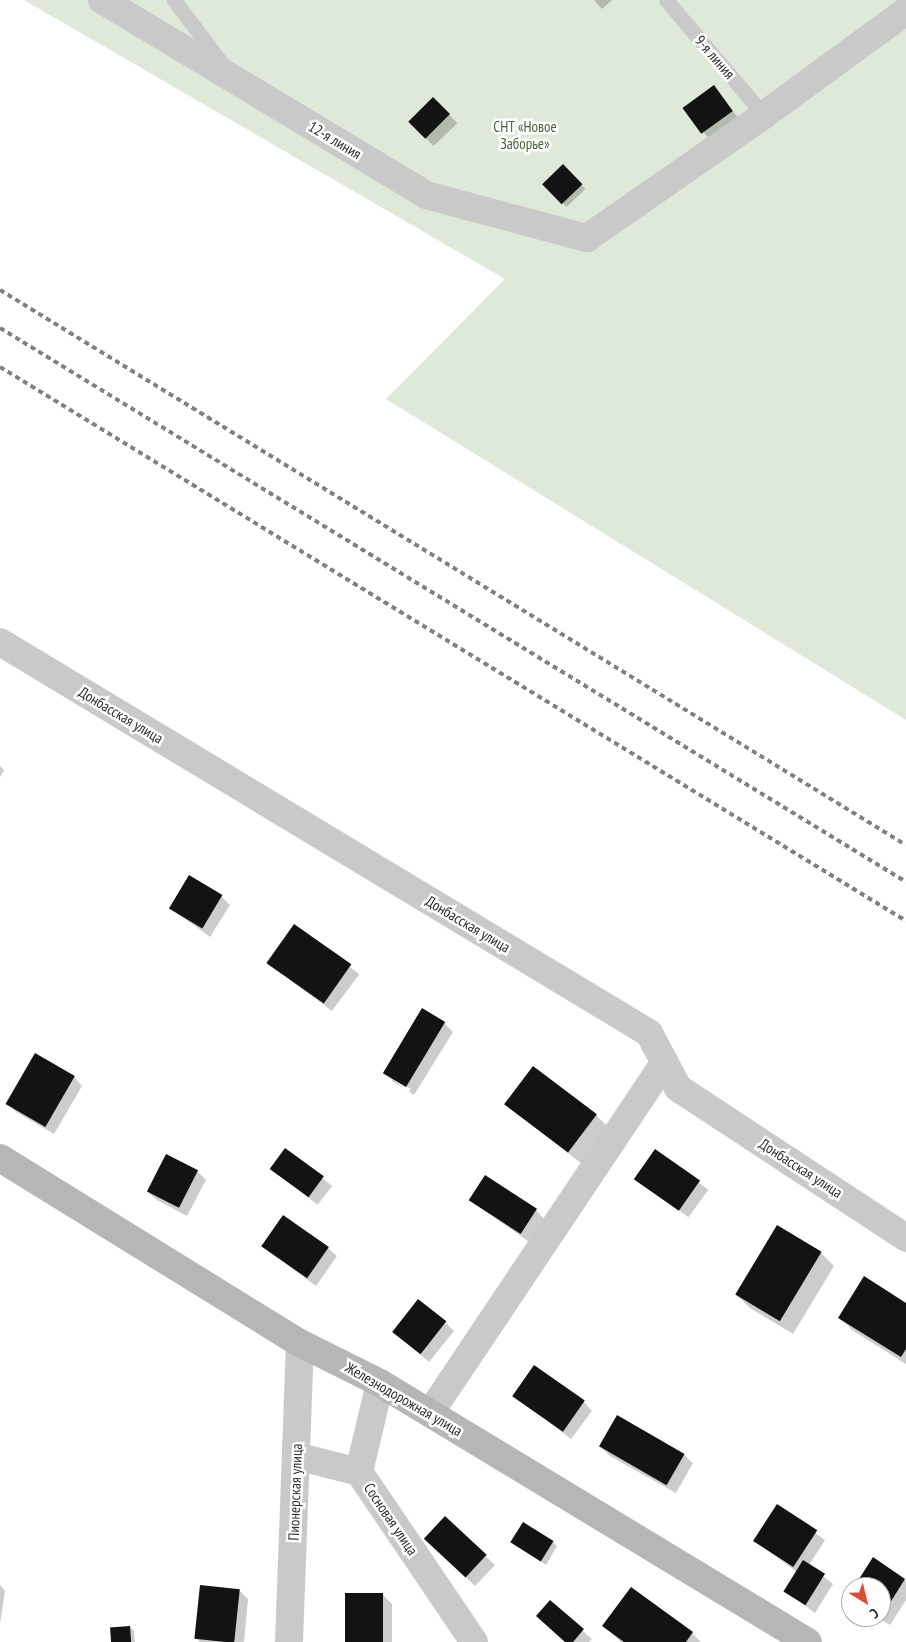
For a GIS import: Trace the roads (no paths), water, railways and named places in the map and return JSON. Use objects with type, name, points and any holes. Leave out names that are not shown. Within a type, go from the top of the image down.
[{"type":"street","name":"12-я линия","points":[[102,0],[426,195],[587,238],[764,115]]},
{"type":"street","points":[[764,115],[906,11]]},
{"type":"street","name":"Донбасская улица","points":[[0,642],[649,1033],[678,1088],[906,1238]]},
{"type":"street","points":[[430,1413],[665,1062]]},
{"type":"street","name":"Железнодорожная улица","points":[[0,1158],[300,1343],[380,1383],[808,1642]]},
{"type":"street","name":"Пионерская улица","points":[[289,1642],[300,1343]]},
{"type":"street","name":"Сосновая улица","points":[[380,1383],[359,1472],[474,1642]]},
{"type":"street","points":[[296,1456],[359,1472]]},
{"type":"lane","points":[[174,0],[227,71],[226,75]]},
{"type":"lane","name":"9-я линия","points":[[666,0],[764,115]]},
{"type":"railway","points":[[0,290],[906,845]]},
{"type":"railway","points":[[0,328],[906,882]]},
{"type":"railway","points":[[0,367],[906,921]]},
{"type":"park label","name":"СНТ «Новое Заборье»","points":[[525,134]]}]
